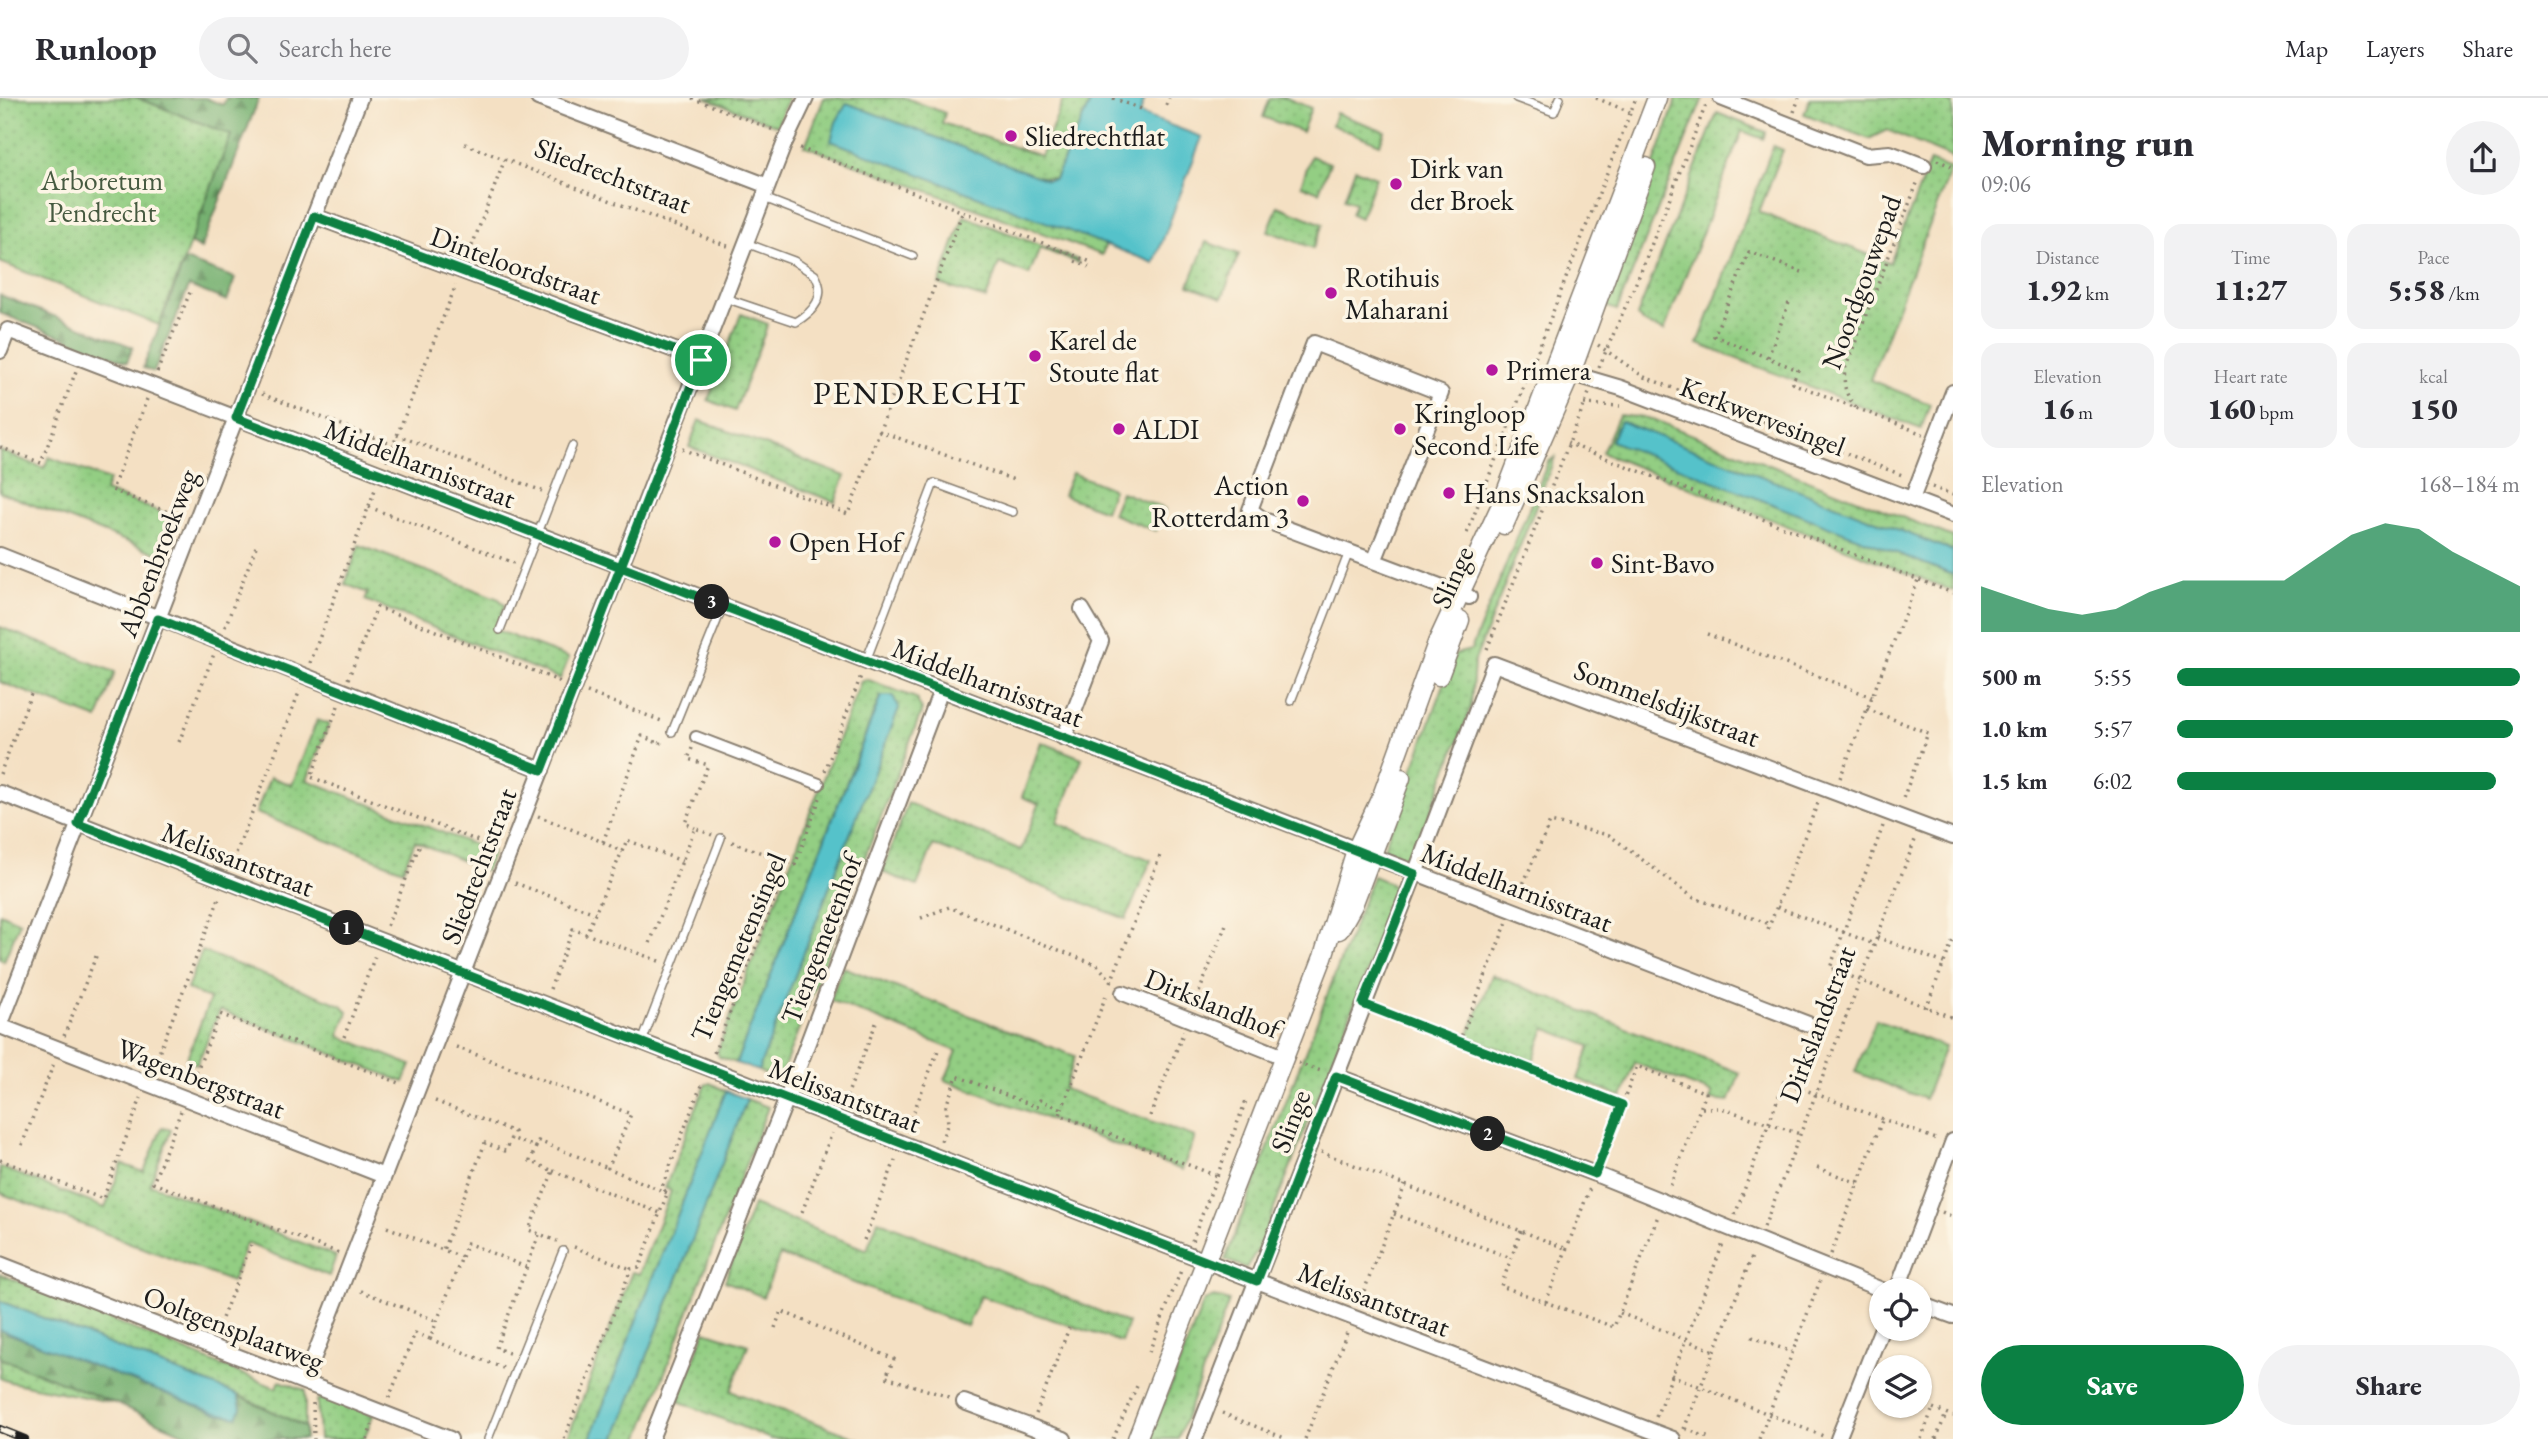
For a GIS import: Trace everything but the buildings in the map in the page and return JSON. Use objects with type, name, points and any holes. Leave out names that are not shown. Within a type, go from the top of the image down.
[{"type":"street","name":"Abbenbroekweg","points":[[0,1026],[359,98]]},
{"type":"street","name":"Sliedrechtstraat","points":[[537,98],[766,192]]},
{"type":"street","name":"Sliedrechtstraat","points":[[308,1382],[384,1176],[785,142],[806,98]]},
{"type":"street","name":"Slinge","points":[[1563,371],[1657,98]]},
{"type":"street","name":"Slinge","points":[[1138,1439],[1364,854],[1437,643],[1465,595],[1501,505],[1563,371],[1668,98]]},
{"type":"street","points":[[1721,98],[1866,155],[1890,153],[1924,166]]},
{"type":"street","name":"Dinteloordstraat","points":[[314,216],[701,360]]},
{"type":"street","name":"Middelharnisstraat","points":[[0,351],[8,330],[1808,1024]]},
{"type":"street","points":[[1376,559],[1441,393],[1314,343],[1250,510],[1264,520],[1349,552],[1376,559],[1465,595]]},
{"type":"street","name":"Kerkwervesingel","points":[[1563,371],[1621,388],[1953,515]]},
{"type":"street","points":[[1912,499],[1953,391]]},
{"type":"street","points":[[0,555],[542,770]]},
{"type":"street","points":[[1065,738],[1101,640],[1082,610]]},
{"type":"street","name":"Slinge","points":[[1195,1439],[1494,664]]},
{"type":"street","name":"Sommelsdijkstraat","points":[[1494,664],[1953,837]]},
{"type":"street","name":"Tiengemetenhof","points":[[652,1439],[787,1098],[941,690]]},
{"type":"street","points":[[696,737],[819,785]]},
{"type":"street","name":"Melissantstraat","points":[[0,793],[1207,1262],[1673,1439]]},
{"type":"street","name":"Dirkslandhof","points":[[1123,993],[1284,1057]]},
{"type":"street","name":"Wagenbergstraat","points":[[0,1026],[384,1176]]},
{"type":"street","points":[[1336,1076],[1595,1174],[1869,1285]]},
{"type":"street","points":[[1901,1278],[1952,1143]]},
{"type":"street","name":"Ooltgensplaatweg","points":[[0,1264],[450,1439]]},
{"type":"street","points":[[1932,1308],[1953,1316]]},
{"type":"street","points":[[1838,1439],[1877,1341]]},
{"type":"street","points":[[964,1402],[1064,1439]]},
{"type":"lane","points":[[1516,98],[1554,113],[1560,98]]},
{"type":"lane","points":[[766,192],[913,256]]},
{"type":"lane","points":[[725,298],[784,321],[796,322],[816,305],[820,294],[815,275],[794,261],[745,247]]},
{"type":"lane","points":[[500,630],[572,446]]},
{"type":"lane","points":[[866,661],[934,483],[1013,512]]},
{"type":"lane","points":[[1292,701],[1349,552]]},
{"type":"lane","points":[[669,731],[723,606]]},
{"type":"lane","points":[[642,1042],[721,838]]},
{"type":"lane","points":[[488,1439],[561,1246]]},
{"type":"path","points":[[692,98],[776,131],[785,142],[1091,262]]},
{"type":"path","points":[[1113,98],[1142,109]]},
{"type":"path","points":[[1166,105],[1169,98]]},
{"type":"path","points":[[1596,98],[1630,113]]},
{"type":"path","name":"Sliedrechtstraat","points":[[464,144],[745,247]]},
{"type":"path","name":"Noordgouwepad","points":[[1857,409],[1847,398],[1843,383],[1845,369],[1924,166]]},
{"type":"path","points":[[668,444],[848,514],[963,211]]},
{"type":"path","points":[[1802,272],[1749,252],[1714,336],[1798,370],[1792,383],[1935,438]]},
{"type":"path","points":[[1074,261],[1089,267]]},
{"type":"path","points":[[191,290],[112,490],[195,523]]},
{"type":"path","points":[[1768,358],[1790,300]]},
{"type":"path","name":"Kerkwervesingel","points":[[1606,348],[1644,377],[1953,495]]},
{"type":"path","points":[[0,447],[41,463],[81,359]]},
{"type":"path","points":[[247,388],[393,445]]},
{"type":"path","points":[[879,431],[1014,480]]},
{"type":"path","name":"Middelharnisstraat","points":[[397,435],[552,495]]},
{"type":"path","points":[[1567,443],[1953,593]]},
{"type":"path","points":[[369,507],[525,567]]},
{"type":"path","points":[[1460,1042],[1511,911],[1550,822],[1609,835],[1694,898],[1769,926],[1867,709],[1919,579]]},
{"type":"path","points":[[1707,634],[1872,697]]},
{"type":"path","name":"Tiengemetensingel","points":[[564,1439],[631,1269],[639,1268],[667,1194],[662,1187],[789,863],[795,865],[824,787],[819,785],[866,661]]},
{"type":"path","points":[[574,687],[668,724],[669,731],[660,744],[642,736],[603,842]]},
{"type":"path","points":[[0,774],[32,694]]},
{"type":"path","points":[[1867,709],[1928,733],[1830,968],[1953,1018]]},
{"type":"path","points":[[695,828],[685,823],[708,765],[688,759],[696,737]]},
{"type":"path","points":[[526,811],[622,852]]},
{"type":"path","name":"Dirkslandstraat","points":[[1680,1439],[1921,825]]},
{"type":"path","points":[[586,934],[627,840],[682,861]]},
{"type":"path","points":[[500,878],[595,913]]},
{"type":"path","points":[[921,918],[949,907],[1097,965],[1123,993]]},
{"type":"path","points":[[1777,907],[1874,944]]},
{"type":"path","points":[[544,1004],[573,929],[671,966]]},
{"type":"path","points":[[1877,937],[1944,963]]},
{"type":"path","points":[[1926,1008],[1953,940]]},
{"type":"path","points":[[1363,1004],[1622,1105]]},
{"type":"path","points":[[456,1047],[631,1114],[608,1168]]},
{"type":"path","points":[[1284,1057],[1336,1076]]},
{"type":"path","points":[[1546,1302],[1637,1066],[1706,1093]]},
{"type":"path","points":[[934,1156],[948,1123],[946,1106],[957,1076],[1037,1107],[1040,1100],[1062,1109],[1060,1115],[1217,1176]]},
{"type":"path","name":"Dirkslandstraat","points":[[1651,1431],[1784,1082],[1818,1093]]},
{"type":"path","points":[[1818,1093],[1952,1143]]},
{"type":"path","points":[[435,1101],[514,1132],[505,1151],[485,1143],[443,1250]]},
{"type":"path","points":[[1701,1108],[1721,1108],[1800,1134]]},
{"type":"path","points":[[510,1138],[536,1147]]},
{"type":"path","points":[[660,1213],[530,1161],[538,1141],[667,1194]]},
{"type":"path","points":[[1309,1147],[1567,1249]]},
{"type":"path","points":[[0,1160],[103,1199]]},
{"type":"path","points":[[1817,1168],[1858,1183]]},
{"type":"path","points":[[553,1171],[529,1230],[561,1246]]},
{"type":"path","points":[[1394,1214],[1511,1258]]},
{"type":"path","points":[[387,1227],[462,1257]]},
{"type":"path","points":[[1521,1231],[1501,1286],[1614,1327]]},
{"type":"path","points":[[521,1357],[496,1348],[539,1234]]},
{"type":"path","points":[[430,1339],[467,1243],[526,1266]]},
{"type":"path","points":[[210,1346],[251,1245]]},
{"type":"path","points":[[571,1247],[631,1269]]},
{"type":"path","points":[[362,1291],[437,1321]]},
{"type":"path","points":[[775,1328],[781,1311],[894,1359],[886,1377],[964,1402]]},
{"type":"path","points":[[1620,1313],[1714,1351]]},
{"type":"path","points":[[1031,1427],[1069,1328]]},
{"type":"path","points":[[383,1413],[415,1333],[514,1372]]},
{"type":"path","points":[[1752,1337],[1793,1352]]},
{"type":"path","points":[[1671,1376],[1832,1439]]},
{"type":"path","points":[[308,1382],[314,1439]]},
{"type":"path","points":[[1207,1407],[1287,1439]]},
{"type":"path","points":[[1921,1439],[1933,1408],[1953,1416]]},
{"type":"path","points":[[1936,1439],[1946,1414]]},
{"type":"path","points":[[1684,1428],[1712,1439]]},
{"type":"green space","name":"Arboretum Pendrecht","points":[[0,98],[138,98],[231,135],[159,325],[0,262]]},
{"type":"green space","points":[[138,98],[205,98],[223,105],[226,98],[259,98],[201,249],[190,243],[231,135]]},
{"type":"green space","points":[[705,98],[788,98],[777,126]]},
{"type":"green space","points":[[824,98],[906,98],[945,113],[942,123],[1041,156],[1064,98],[1092,98],[1055,179],[831,140],[1106,243],[1102,255],[805,146]]},
{"type":"green space","points":[[1270,98],[1286,98],[1311,108],[1302,132],[1263,117]]},
{"type":"green space","points":[[1677,98],[1703,98],[1617,310],[1605,306]]},
{"type":"green space","points":[[1810,98],[1938,98],[1953,104],[1953,158],[1887,130],[1869,139],[1804,114]]},
{"type":"green space","points":[[1336,113],[1385,131],[1380,144],[1332,125]]},
{"type":"green space","points":[[1717,113],[1766,132],[1763,139],[1742,131],[1664,331],[1646,324],[1637,316]]},
{"type":"green space","points":[[1773,146],[1783,150],[1759,212],[1890,263],[1930,161],[1951,169],[1870,380],[1930,404],[1921,429],[1698,344]]},
{"type":"green space","points":[[1311,156],[1330,163],[1319,192],[1301,185]]},
{"type":"green space","points":[[1355,169],[1376,177],[1360,218],[1351,214],[1355,203],[1344,199]]},
{"type":"green space","points":[[1278,206],[1323,224],[1313,248],[1268,231]]},
{"type":"green space","points":[[964,216],[1078,260],[1078,263],[1040,248],[1029,275],[999,263],[986,299],[939,284]]},
{"type":"green space","points":[[1206,242],[1239,254],[1222,298],[1189,285]]},
{"type":"green space","points":[[185,260],[235,278],[227,301],[189,286],[154,372],[143,368]]},
{"type":"green space","points":[[0,295],[133,347],[127,362],[0,313]]},
{"type":"green space","points":[[741,314],[768,324],[735,411],[708,400]]},
{"type":"green space","points":[[1619,415],[1652,419],[1953,537],[1953,551],[1620,422],[1611,440],[1953,575],[1953,591],[1602,453]]},
{"type":"green space","points":[[699,420],[845,476],[835,502],[689,447]]},
{"type":"green space","points":[[0,451],[44,468],[49,457],[109,480],[105,491],[176,518],[161,555],[0,492]]},
{"type":"green space","points":[[1555,457],[1474,663],[1471,706],[1466,721],[1413,856],[1400,856],[1384,848],[1455,654],[1471,650],[1548,462]]},
{"type":"green space","points":[[1072,473],[1113,489],[1105,511],[1063,495]]},
{"type":"green space","points":[[1121,492],[1165,509],[1156,531],[1112,514]]},
{"type":"green space","points":[[359,545],[499,599],[505,605],[496,630],[569,658],[560,679],[365,600],[368,593],[345,584]]},
{"type":"green space","points":[[0,627],[115,672],[98,719],[0,682]]},
{"type":"green space","points":[[866,679],[916,698],[922,710],[779,1080],[758,1071],[899,708],[880,697],[736,1063],[719,1057],[717,1052],[861,681]]},
{"type":"green space","points":[[317,720],[329,724],[307,780],[493,852],[486,871],[415,841],[403,870],[256,813],[270,777],[292,785]]},
{"type":"green space","points":[[1041,742],[1082,758],[1057,823],[1151,860],[1126,919],[933,845],[917,886],[882,872],[908,803],[1021,850],[1039,804],[1022,797]]},
{"type":"green space","points":[[1373,876],[1390,883],[1398,893],[1259,1247],[1246,1268],[1225,1260]]},
{"type":"green space","points":[[0,913],[20,922],[4,961],[0,959]]},
{"type":"green space","points":[[202,951],[342,1005],[348,1012],[339,1036],[411,1065],[404,1082],[220,1010],[197,1065],[186,1060],[210,999],[187,989]]},
{"type":"green space","points":[[843,967],[1075,1056],[1064,1089],[1195,1137],[1182,1170],[945,1080],[957,1051],[830,1000]]},
{"type":"green space","points":[[1492,975],[1740,1073],[1729,1102],[1710,1100],[1712,1093],[1635,1063],[1622,1097],[1578,1079],[1590,1046],[1545,1028],[1533,1061],[1468,1037]]},
{"type":"green space","points":[[1876,1020],[1945,1047],[1925,1099],[1855,1072]]},
{"type":"green space","points":[[710,1083],[726,1091],[590,1439],[567,1439],[632,1272],[639,1274],[671,1191],[665,1188],[705,1085]]},
{"type":"green space","points":[[747,1099],[768,1107],[639,1439],[615,1439]]},
{"type":"green space","points":[[162,1127],[171,1130],[150,1184],[336,1256],[329,1276],[246,1243],[232,1282],[0,1193],[0,1167],[105,1208],[122,1164],[144,1172]]},
{"type":"green space","points":[[753,1205],[867,1250],[878,1220],[1128,1323],[1121,1342],[980,1296],[967,1326],[780,1255],[763,1297],[725,1281]]},
{"type":"green space","points":[[0,1274],[276,1388],[280,1381],[305,1390],[305,1427],[238,1395],[0,1301]]},
{"type":"green space","points":[[1214,1297],[1229,1301],[1178,1439],[1150,1439],[1204,1301]]},
{"type":"green space","points":[[0,1330],[216,1413],[241,1408],[238,1395],[305,1427],[305,1439],[196,1439],[115,1403],[0,1358]]},
{"type":"green space","points":[[705,1331],[748,1345],[731,1391],[859,1439],[771,1439],[678,1401]]},
{"type":"green space","points":[[0,1358],[115,1403],[10,1382],[0,1378]]},
{"type":"green space","points":[[324,1396],[373,1415],[364,1439],[319,1439],[317,1401]]},
{"type":"water","points":[[1092,98],[1145,98],[1140,114],[1202,137],[1154,263],[831,141],[836,122],[847,103],[1047,180],[1055,179]]},
{"type":"water","points":[[1620,421],[1953,551],[1953,575],[1611,441]]},
{"type":"water","points":[[881,696],[893,696],[899,708],[758,1071],[736,1063]]},
{"type":"water","points":[[726,1091],[747,1099],[615,1439],[590,1439]]},
{"type":"water","points":[[0,1301],[238,1395],[241,1408],[237,1417],[216,1413],[0,1330]]},
{"type":"railway","points":[[0,1429],[25,1439]]},
{"type":"place","name":"Sliedrechtflat","points":[[1011,136]]},
{"type":"place","name":"Dirk van der Broek","points":[[1396,184]]},
{"type":"place","name":"Rotihuis Maharani","points":[[1331,293]]},
{"type":"place","name":"Karel de Stoute flat","points":[[1035,356]]},
{"type":"place","name":"Primera","points":[[1492,370]]},
{"type":"place","name":"ALDI","points":[[1119,429]]},
{"type":"place","name":"Kringloop Second Life","points":[[1400,429]]},
{"type":"place","name":"Hans Snacksalon","points":[[1449,493]]},
{"type":"place","name":"Action Rotterdam 3","points":[[1303,501]]},
{"type":"place","name":"Open Hof","points":[[775,542]]},
{"type":"place","name":"Sint-Bavo","points":[[1597,563]]},
{"type":"district","name":"PENDRECHT","points":[[920,393]]},
{"type":"route","points":[[701,360],[314,216],[236,418],[283,437],[458,504],[608,562],[621,567],[707,600],[941,690],[947,692],[1356,850],[1415,874],[1363,1004],[1622,1105],[1595,1174],[1336,1076],[1257,1281],[78,824],[158,619],[542,770],[597,627],[621,567],[701,360]]}]
